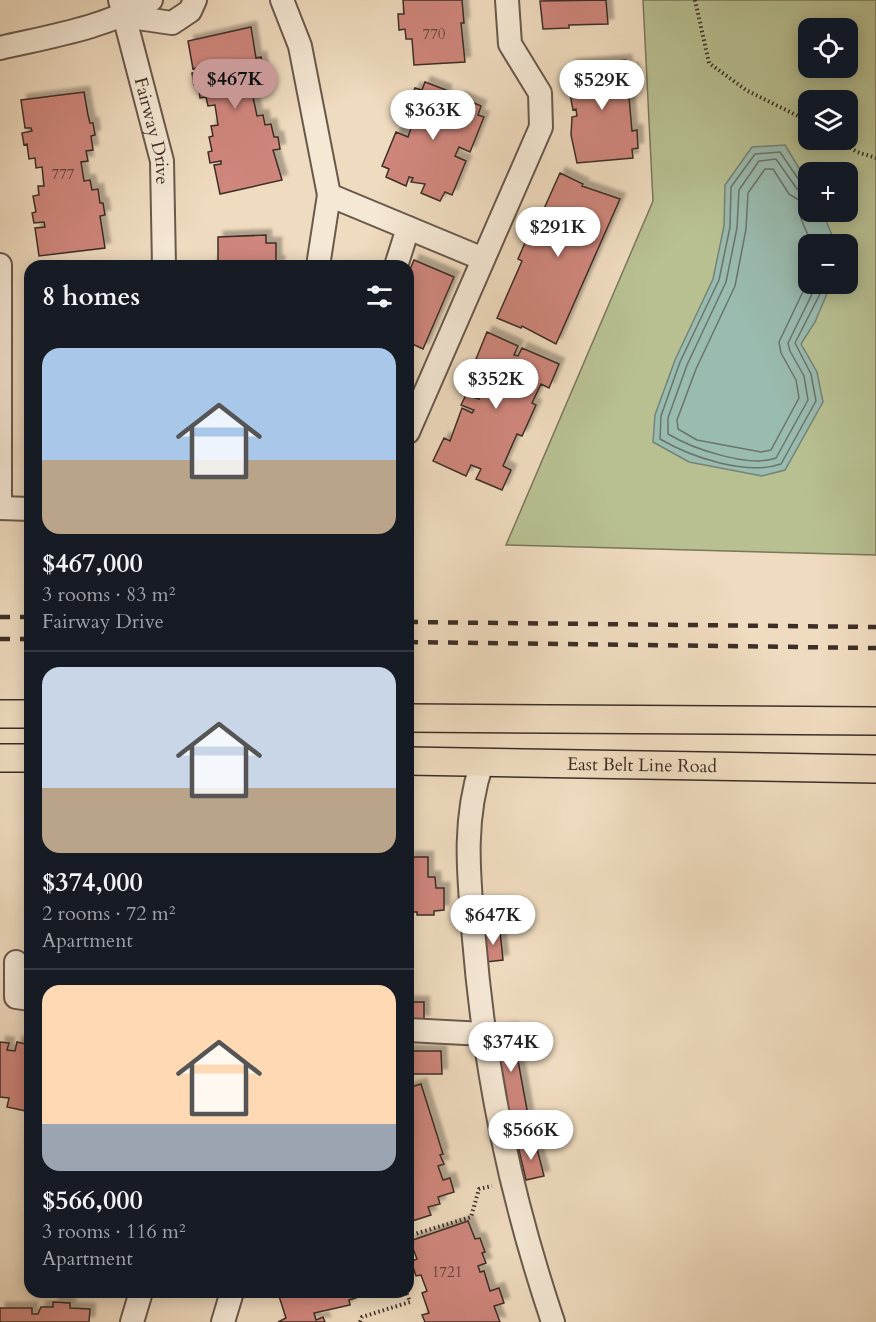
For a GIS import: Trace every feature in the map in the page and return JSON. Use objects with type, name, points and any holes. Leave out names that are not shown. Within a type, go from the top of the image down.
[{"type":"main road","points":[[0,714],[24,714]]},
{"type":"main road","points":[[414,718],[876,721]]},
{"type":"main road","points":[[0,758],[24,758]]},
{"type":"main road","name":"East Belt Line Road","points":[[414,761],[876,769]]},
{"type":"street","points":[[0,48],[151,0]]},
{"type":"street","points":[[122,8],[172,23],[190,11],[195,0]]},
{"type":"street","points":[[282,0],[300,46],[329,195],[319,260]]},
{"type":"street","points":[[414,403],[418,383],[483,259],[541,127],[540,93],[510,44],[507,0]]},
{"type":"street","name":"Fairway Drive","points":[[122,8],[162,161],[164,260]]},
{"type":"street","points":[[329,195],[483,259]]},
{"type":"street","points":[[398,260],[408,228]]},
{"type":"street","points":[[0,265],[0,508],[24,509]]},
{"type":"street","points":[[483,763],[472,792],[468,839],[472,917],[484,1034],[500,1133],[535,1269],[553,1322]]},
{"type":"street","points":[[15,962],[16,997],[24,998]]},
{"type":"street","points":[[414,1030],[484,1034]]},
{"type":"street","points":[[132,1322],[139,1298]]},
{"type":"street","points":[[223,1322],[230,1298]]},
{"type":"path","points":[[695,0],[709,63],[746,90],[798,117]]},
{"type":"path","points":[[854,150],[876,158]]},
{"type":"path","points":[[414,1234],[471,1217],[479,1189],[512,1181]]},
{"type":"path","points":[[360,1322],[362,1317],[410,1302],[408,1298]]},
{"type":"green space","points":[[643,0],[876,0],[876,555],[506,545],[653,201]]},
{"type":"water","points":[[785,145],[798,166],[798,222],[826,222],[832,234],[798,234],[798,294],[827,294],[815,322],[801,344],[817,372],[823,402],[785,470],[762,476],[689,462],[653,442],[655,415],[675,360],[713,279],[724,226],[725,185],[752,147]]},
{"type":"building","points":[[403,0],[462,0],[464,23],[461,23],[465,62],[414,65],[412,39],[406,39],[405,29],[399,30],[398,14],[404,14]]},
{"type":"building","points":[[606,0],[608,24],[569,25],[569,28],[543,29],[540,1]]},
{"type":"building","points":[[251,27],[256,58],[261,57],[263,70],[259,71],[262,84],[257,85],[258,96],[253,97],[257,116],[263,115],[265,125],[271,124],[274,137],[278,137],[280,149],[273,150],[282,180],[220,194],[214,165],[221,164],[221,161],[210,163],[208,152],[212,151],[209,137],[213,136],[211,126],[218,125],[215,105],[208,106],[206,97],[200,98],[198,84],[194,85],[192,73],[197,72],[196,68],[193,69],[188,41]]},
{"type":"building","points":[[626,60],[627,69],[633,68],[635,85],[628,86],[632,131],[637,130],[638,148],[632,149],[633,158],[577,163],[571,135],[572,117],[577,116],[576,109],[573,110],[567,78],[571,77],[570,65]]},
{"type":"building","points":[[425,82],[446,90],[444,100],[445,97],[456,102],[457,106],[460,97],[481,106],[478,115],[484,117],[470,152],[459,147],[455,156],[466,161],[452,195],[445,192],[440,201],[421,193],[425,184],[411,182],[413,178],[409,177],[406,186],[386,177],[389,169],[382,166],[396,132],[408,137],[411,128],[400,123],[415,88],[422,90]]},
{"type":"building","points":[[84,92],[90,123],[93,123],[95,135],[91,136],[93,150],[86,151],[88,161],[81,162],[84,181],[90,180],[92,190],[98,189],[100,203],[103,203],[105,215],[100,216],[105,248],[39,256],[35,228],[45,227],[44,222],[34,223],[32,213],[36,212],[33,196],[39,195],[38,186],[44,186],[42,167],[36,168],[35,158],[29,159],[27,144],[24,145],[22,133],[32,131],[31,128],[25,128],[21,100]]},
{"type":"building","points":[[560,173],[583,184],[582,186],[620,199],[556,344],[522,326],[521,328],[497,318],[522,261],[518,259],[531,229],[534,231]]},
{"type":"building","points":[[266,235],[266,243],[276,243],[276,260],[218,260],[218,237]]},
{"type":"building","points":[[414,260],[454,277],[423,349],[414,345]]},
{"type":"building","points":[[487,332],[518,346],[514,355],[518,356],[522,348],[559,364],[549,388],[541,384],[532,403],[536,405],[522,436],[517,434],[503,466],[511,470],[502,490],[476,479],[481,469],[471,465],[466,476],[433,461],[444,438],[450,441],[462,408],[472,413],[474,410],[461,405],[466,395],[479,399],[481,396],[470,390],[483,361],[476,359]]},
{"type":"building","points":[[414,857],[428,857],[428,877],[435,877],[436,888],[444,888],[444,910],[434,911],[434,915],[417,915],[417,912],[414,912]]},
{"type":"building","points":[[500,931],[503,960],[486,962],[483,933]]},
{"type":"building","points":[[414,1002],[424,1002],[424,1021],[414,1020]]},
{"type":"building","points":[[512,1028],[528,1115],[510,1118],[494,1031]]},
{"type":"building","points":[[0,1042],[9,1043],[7,1050],[15,1051],[17,1042],[24,1044],[24,1111],[7,1107],[9,1098],[0,1097]]},
{"type":"building","points":[[414,1051],[441,1051],[442,1074],[414,1074]]},
{"type":"building","points":[[421,1084],[443,1154],[440,1155],[444,1164],[438,1166],[443,1180],[450,1178],[454,1192],[438,1197],[440,1204],[428,1207],[431,1215],[414,1220],[414,1086]]},
{"type":"building","points":[[535,1141],[544,1176],[526,1180],[518,1146]]},
{"type":"building","points":[[468,1221],[475,1239],[480,1238],[485,1252],[482,1253],[486,1263],[478,1266],[480,1272],[484,1271],[490,1291],[499,1288],[504,1303],[494,1306],[500,1322],[425,1322],[422,1315],[429,1313],[422,1293],[427,1291],[421,1275],[416,1276],[414,1270],[414,1260],[417,1259],[414,1240]]},
{"type":"building","points":[[280,1298],[355,1298],[349,1300],[350,1305],[314,1313],[316,1320],[323,1317],[325,1322],[278,1322],[286,1318]]},
{"type":"building","points":[[53,1302],[70,1303],[70,1308],[90,1309],[89,1322],[0,1322],[0,1308],[32,1308],[32,1314],[38,1314],[41,1307],[53,1307]]},
{"type":"railway","points":[[0,617],[24,617]]},
{"type":"railway","points":[[414,622],[876,627]]},
{"type":"railway","points":[[0,639],[24,639]]},
{"type":"railway","points":[[414,642],[876,648]]}]
